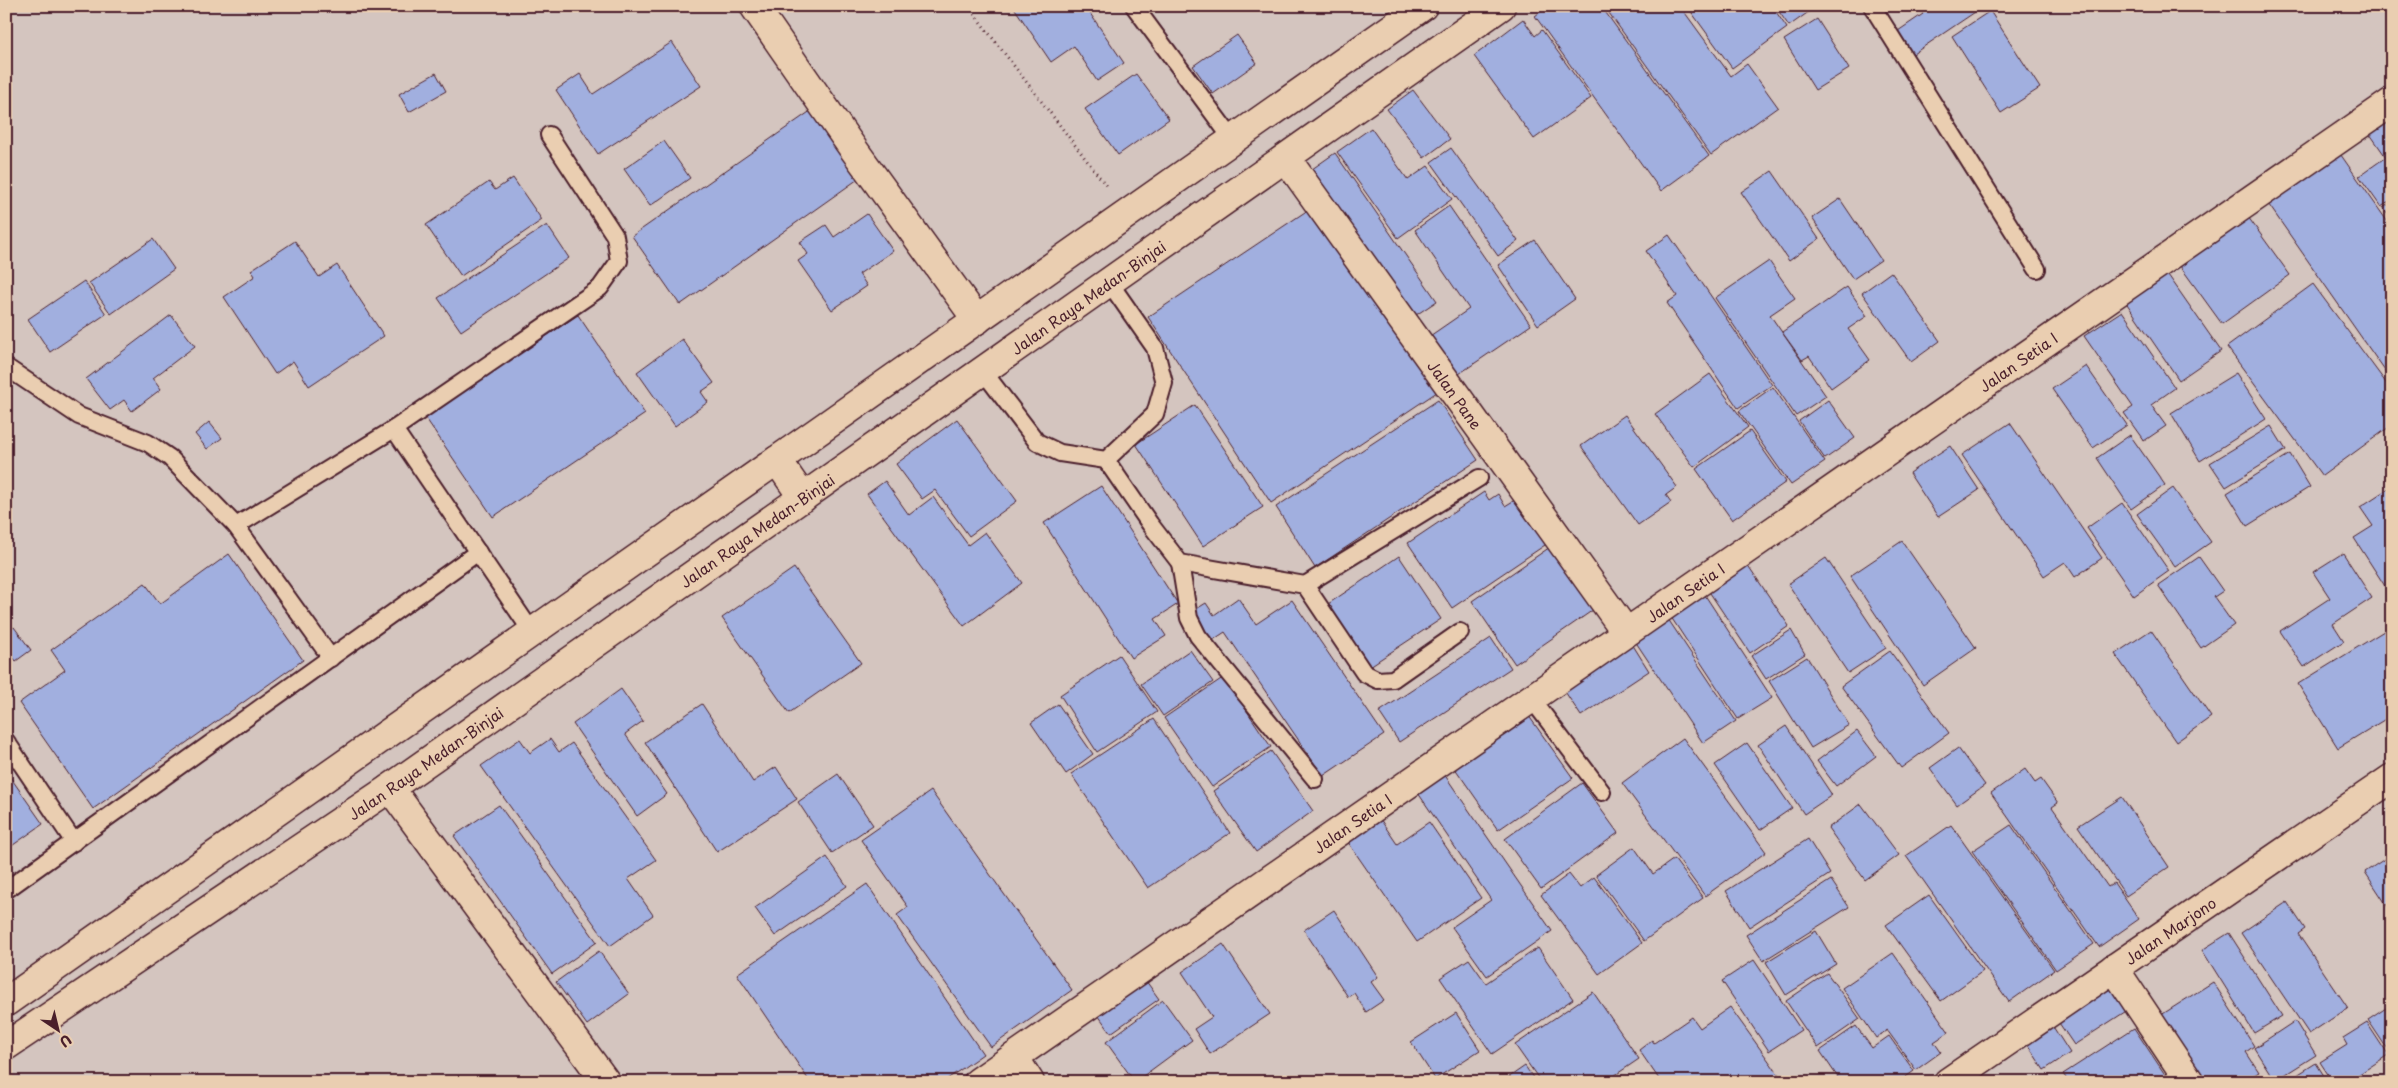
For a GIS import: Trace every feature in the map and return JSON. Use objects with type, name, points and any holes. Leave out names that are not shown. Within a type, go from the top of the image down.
[{"type":"main road","points":[[754,6],[852,147],[977,320]]},
{"type":"main road","points":[[6,1002],[1424,6]]},
{"type":"main road","name":"Jalan Raya Medan-Binjai","points":[[6,1046],[390,788],[1502,6]]},
{"type":"main road","name":"Jalan Setia I","points":[[978,1082],[2392,102]]},
{"type":"main road","name":"Jalan Pane","points":[[1286,158],[1626,632]]},
{"type":"main road","points":[[777,460],[803,498]]},
{"type":"main road","name":"Jalan Marjono","points":[[1948,1082],[2392,778]]},
{"type":"main road","points":[[390,788],[606,1082]]},
{"type":"main road","points":[[2114,968],[2190,1082]]},
{"type":"main road","points":[[1014,1056],[1030,1082]]},
{"type":"lane","points":[[1134,6],[1233,140]]},
{"type":"lane","points":[[1872,6],[2037,270]]},
{"type":"lane","points":[[236,526],[394,429],[600,288],[619,261],[615,236],[549,135]]},
{"type":"lane","points":[[1106,460],[1155,414],[1164,383],[1155,348],[1109,282]]},
{"type":"lane","points":[[6,367],[79,416],[148,443],[170,458],[236,526],[330,658]]},
{"type":"lane","points":[[982,371],[1037,442],[1060,453],[1106,460],[1180,564],[1189,618],[1198,636],[1315,779]]},
{"type":"lane","points":[[394,429],[532,632]]},
{"type":"lane","points":[[1180,564],[1305,585],[1479,478]]},
{"type":"lane","points":[[6,890],[478,552]]},
{"type":"lane","points":[[1305,585],[1364,673],[1378,680],[1393,679],[1460,632]]},
{"type":"lane","points":[[1531,698],[1602,792]]},
{"type":"lane","points":[[6,741],[74,842]]},
{"type":"path","points":[[968,6],[1128,214]]},
{"type":"building","points":[[1013,6],[1085,6],[1124,63],[1097,81],[1074,46],[1051,62]]},
{"type":"building","points":[[1548,6],[1601,6],[1709,156],[1661,191],[1535,16]]},
{"type":"building","points":[[1604,6],[1680,6],[1731,76],[1747,64],[1778,107],[1711,155]]},
{"type":"building","points":[[1687,6],[1772,6],[1787,28],[1732,68]]},
{"type":"building","points":[[1775,6],[1817,6],[1789,26]]},
{"type":"building","points":[[1917,6],[1984,6],[1910,56],[1895,33],[1923,14]]},
{"type":"building","points":[[1990,11],[2040,88],[2001,113],[1952,36]]},
{"type":"building","points":[[1523,19],[1535,36],[1542,30],[1591,98],[1534,139],[1474,56]]},
{"type":"building","points":[[1817,19],[1849,69],[1815,90],[1784,40]]},
{"type":"building","points":[[1237,35],[1257,63],[1213,94],[1193,66]]},
{"type":"building","points":[[672,42],[701,86],[598,154],[556,90],[580,74],[593,94]]},
{"type":"building","points":[[436,73],[446,91],[409,112],[399,94]]},
{"type":"building","points":[[1136,74],[1169,119],[1118,155],[1085,109]]},
{"type":"building","points":[[1413,90],[1450,139],[1424,158],[1387,109]]},
{"type":"building","points":[[2392,104],[2392,200],[2381,207],[2359,176],[2386,157],[2363,124]]},
{"type":"building","points":[[812,110],[861,177],[680,305],[632,236]]},
{"type":"building","points":[[1371,128],[1408,180],[1428,166],[1452,199],[1398,238],[1337,152]]},
{"type":"building","points":[[664,141],[690,178],[650,206],[624,169]]},
{"type":"building","points":[[1451,148],[1518,241],[1498,256],[1431,162]]},
{"type":"building","points":[[2336,148],[2392,228],[2392,381],[2264,198]]},
{"type":"building","points":[[1335,153],[1437,301],[1407,321],[1305,174]]},
{"type":"building","points":[[1772,171],[1819,239],[1789,261],[1741,192]]},
{"type":"building","points":[[513,178],[542,220],[461,276],[426,225],[489,182],[495,190]]},
{"type":"building","points":[[1840,199],[1881,260],[1853,279],[1812,218]]},
{"type":"building","points":[[2392,202],[2392,221],[2383,208]]},
{"type":"building","points":[[1314,206],[1437,392],[1271,503],[1148,317]]},
{"type":"building","points":[[1449,206],[1531,325],[1453,378],[1424,340],[1469,309],[1415,230]]},
{"type":"building","points":[[2243,210],[2290,275],[2222,324],[2175,259]]},
{"type":"building","points":[[867,214],[893,251],[859,274],[867,286],[832,310],[798,261],[808,254],[800,242],[826,225],[834,237]]},
{"type":"building","points":[[547,225],[569,258],[461,331],[438,298]]},
{"type":"building","points":[[1669,235],[1772,385],[1738,408],[1667,303],[1677,296],[1646,251]]},
{"type":"building","points":[[153,239],[174,269],[111,314],[89,283]]},
{"type":"building","points":[[1535,240],[1575,299],[1538,325],[1498,265]]},
{"type":"building","points":[[295,241],[319,277],[337,265],[384,336],[309,386],[293,361],[275,374],[224,297],[255,276],[251,270]]},
{"type":"building","points":[[1769,261],[1795,298],[1770,315],[1826,396],[1796,416],[1715,298]]},
{"type":"building","points":[[1891,272],[1940,341],[1911,362],[1862,293]]},
{"type":"building","points":[[2166,272],[2221,351],[2179,380],[2125,301]]},
{"type":"building","points":[[84,281],[106,314],[50,352],[28,319]]},
{"type":"building","points":[[2313,284],[2392,391],[2392,425],[2322,476],[2227,347]]},
{"type":"building","points":[[1847,287],[1867,316],[1848,329],[1870,360],[1831,388],[1809,356],[1802,360],[1782,332]]},
{"type":"building","points":[[2122,311],[2175,388],[2151,405],[2166,426],[2144,441],[2124,413],[2133,407],[2084,336]]},
{"type":"building","points":[[171,315],[195,346],[153,378],[161,389],[132,411],[124,400],[110,410],[86,379]]},
{"type":"building","points":[[578,315],[645,414],[493,517],[425,417]]},
{"type":"building","points":[[682,339],[714,383],[701,392],[708,402],[675,426],[637,372]]},
{"type":"building","points":[[2086,366],[2127,425],[2093,448],[2052,389]]},
{"type":"building","points":[[2236,373],[2266,419],[2200,461],[2171,413]]},
{"type":"building","points":[[1710,374],[1748,427],[1694,467],[1655,414]]},
{"type":"building","points":[[1773,387],[1825,462],[1791,485],[1739,411]]},
{"type":"building","points":[[1438,400],[1478,460],[1315,568],[1276,507]]},
{"type":"building","points":[[1828,400],[1855,438],[1825,459],[1799,421]]},
{"type":"building","points":[[1195,405],[1263,507],[1203,546],[1136,444]]},
{"type":"building","points":[[1625,415],[1677,487],[1666,495],[1671,502],[1638,525],[1581,446]]},
{"type":"building","points":[[957,419],[1017,501],[969,536],[935,490],[922,499],[896,464]]},
{"type":"building","points":[[209,422],[222,438],[207,449],[195,434]]},
{"type":"building","points":[[2010,423],[2102,558],[2075,577],[2065,562],[2044,576],[1962,455]]},
{"type":"building","points":[[2271,426],[2286,450],[2226,487],[2210,463]]},
{"type":"building","points":[[1750,431],[1786,482],[1732,520],[1696,469]]},
{"type":"building","points":[[2130,435],[2165,485],[2131,509],[2097,458]]},
{"type":"building","points":[[1950,446],[1979,490],[1938,517],[1909,473]]},
{"type":"building","points":[[2290,454],[2310,487],[2247,526],[2227,493]]},
{"type":"building","points":[[885,481],[909,515],[933,497],[968,545],[985,532],[1022,583],[964,626],[867,494]]},
{"type":"building","points":[[1101,486],[1178,604],[1155,619],[1166,636],[1131,658],[1044,523]]},
{"type":"building","points":[[2392,486],[2392,597],[2354,538],[2373,526],[2360,507]]},
{"type":"building","points":[[2173,488],[2211,542],[2175,567],[2137,514]]},
{"type":"building","points":[[1484,492],[1489,500],[1498,494],[1505,506],[1518,498],[1548,543],[1452,608],[1408,543]]},
{"type":"building","points":[[2122,503],[2169,571],[2134,596],[2087,528]]},
{"type":"building","points":[[1902,541],[1976,648],[1923,685],[1850,576]]},
{"type":"building","points":[[1553,545],[1596,608],[1515,664],[1472,601]]},
{"type":"building","points":[[2343,553],[2372,598],[2333,624],[2344,641],[2304,667],[2280,631],[2330,598],[2313,572]]},
{"type":"building","points":[[229,554],[303,660],[93,809],[19,703],[65,670],[51,650],[145,583],[160,604]]},
{"type":"building","points":[[1399,556],[1441,619],[1367,668],[1325,606]]},
{"type":"building","points":[[2199,557],[2223,591],[2214,597],[2234,625],[2201,648],[2158,585]]},
{"type":"building","points":[[1743,558],[1789,626],[1750,653],[1704,584]]},
{"type":"building","points":[[1826,558],[1886,648],[1848,673],[1788,584]]},
{"type":"building","points":[[794,568],[861,663],[789,713],[722,618]]},
{"type":"building","points":[[1701,589],[1772,698],[1738,719],[1667,611]]},
{"type":"building","points":[[1238,598],[1256,624],[1292,600],[1384,735],[1323,776],[1225,632],[1210,642],[1190,613],[1206,603],[1214,615]]},
{"type":"building","points":[[1664,613],[1736,721],[1703,743],[1631,635]]},
{"type":"building","points":[[2392,626],[2392,715],[2338,748],[2298,684]]},
{"type":"building","points":[[14,627],[31,650],[16,661],[6,648],[6,632]]},
{"type":"building","points":[[1791,630],[1805,654],[1766,679],[1751,656]]},
{"type":"building","points":[[2151,630],[2211,717],[2176,742],[2115,654]]},
{"type":"building","points":[[1491,638],[1511,668],[1399,742],[1379,712]]},
{"type":"building","points":[[1629,639],[1649,671],[1581,716],[1560,684]]},
{"type":"building","points":[[1190,650],[1213,682],[1163,716],[1141,684]]},
{"type":"building","points":[[1890,651],[1949,733],[1901,768],[1841,686]]},
{"type":"building","points":[[1119,655],[1157,712],[1097,752],[1060,695]]},
{"type":"building","points":[[1807,657],[1849,725],[1811,748],[1769,681]]},
{"type":"building","points":[[1224,677],[1271,747],[1212,787],[1164,718]]},
{"type":"building","points":[[621,689],[643,721],[625,734],[667,794],[637,816],[573,724]]},
{"type":"building","points":[[702,704],[753,782],[776,767],[797,799],[717,852],[645,742]]},
{"type":"building","points":[[1058,704],[1093,754],[1066,774],[1031,723]]},
{"type":"building","points":[[1526,712],[1573,778],[1498,830],[1452,764]]},
{"type":"building","points":[[1154,719],[1230,833],[1148,888],[1071,774]]},
{"type":"building","points":[[1786,726],[1832,795],[1804,814],[1758,745]]},
{"type":"building","points":[[1857,731],[1876,756],[1836,786],[1817,761]]},
{"type":"building","points":[[1683,738],[1766,852],[1705,896],[1622,783]]},
{"type":"building","points":[[520,739],[530,753],[550,739],[559,752],[572,743],[656,860],[628,879],[653,915],[610,946],[481,766]]},
{"type":"building","points":[[1747,743],[1792,808],[1760,830],[1715,765]]},
{"type":"building","points":[[1958,748],[1985,785],[1957,805],[1930,768]]},
{"type":"building","points":[[1271,751],[1313,811],[1256,852],[1213,791]]},
{"type":"building","points":[[2025,769],[2035,783],[2041,779],[2058,803],[2052,807],[2108,887],[2114,883],[2139,919],[2099,947],[1991,793]]},
{"type":"building","points":[[6,771],[43,824],[6,850]]},
{"type":"building","points":[[838,774],[873,825],[832,853],[798,802]]},
{"type":"building","points":[[1444,774],[1552,931],[1487,976],[1452,927],[1491,900],[1418,793]]},
{"type":"building","points":[[1582,783],[1618,833],[1541,889],[1505,839]]},
{"type":"building","points":[[931,791],[1072,990],[991,1047],[897,915],[908,907],[861,840]]},
{"type":"building","points":[[2122,797],[2169,867],[2126,896],[2078,826]]},
{"type":"building","points":[[1861,804],[1899,855],[1865,880],[1828,828]]},
{"type":"building","points":[[499,805],[597,942],[552,974],[454,836]]},
{"type":"building","points":[[1376,813],[1397,844],[1429,822],[1481,898],[1417,942],[1343,835]]},
{"type":"building","points":[[1951,825],[2054,970],[2009,1002],[1906,856]]},
{"type":"building","points":[[2011,825],[2094,944],[2056,970],[1972,851]]},
{"type":"building","points":[[1808,839],[1830,874],[1749,927],[1726,891]]},
{"type":"building","points":[[1634,847],[1653,874],[1674,859],[1703,898],[1644,941],[1596,875]]},
{"type":"building","points":[[2392,854],[2392,913],[2365,872]]},
{"type":"building","points":[[827,857],[847,886],[775,936],[755,908]]},
{"type":"building","points":[[1569,874],[1580,888],[1594,877],[1642,943],[1599,974],[1541,895]]},
{"type":"building","points":[[1831,880],[1849,907],[1763,961],[1746,935]]},
{"type":"building","points":[[867,884],[983,1054],[943,1082],[810,1082],[737,974]]},
{"type":"building","points":[[1929,895],[1983,971],[1941,1001],[1886,925]]},
{"type":"building","points":[[2287,902],[2305,929],[2298,934],[2348,1008],[2309,1034],[2241,933]]},
{"type":"building","points":[[1334,910],[1378,977],[1371,982],[1384,1000],[1366,1012],[1354,993],[1348,997],[1304,930]]},
{"type":"building","points":[[1816,931],[1836,964],[1786,995],[1766,962]]},
{"type":"building","points":[[2229,933],[2282,1016],[2254,1033],[2202,950]]},
{"type":"building","points":[[1223,944],[1270,1014],[1210,1054],[1194,1029],[1212,1017],[1182,972]]},
{"type":"building","points":[[1538,948],[1573,999],[1492,1054],[1440,978],[1469,959],[1486,983]]},
{"type":"building","points":[[599,951],[629,994],[587,1025],[556,982]]},
{"type":"building","points":[[1893,953],[1949,1032],[1934,1042],[1941,1052],[1916,1070],[1887,1030],[1876,1038],[1842,988]]},
{"type":"building","points":[[1754,960],[1801,1030],[1769,1051],[1722,981]]},
{"type":"building","points":[[1827,973],[1860,1019],[1818,1048],[1786,1001]]},
{"type":"building","points":[[1141,974],[1159,999],[1111,1033],[1093,1008]]},
{"type":"building","points":[[2112,979],[2131,1008],[2074,1045],[2055,1017]]},
{"type":"building","points":[[2213,982],[2254,1046],[2246,1052],[2259,1072],[2243,1082],[2200,1082],[2158,1017]]},
{"type":"building","points":[[1593,992],[1639,1059],[1605,1082],[1541,1082],[1515,1045]]},
{"type":"building","points":[[1163,1000],[1192,1040],[1135,1082],[1106,1042]]},
{"type":"building","points":[[2392,1004],[2392,1056],[2368,1020]]},
{"type":"building","points":[[1730,1007],[1784,1082],[1661,1082],[1639,1050],[1652,1040],[1654,1043],[1692,1017],[1700,1028]]},
{"type":"building","points":[[1456,1013],[1480,1050],[1435,1079],[1411,1042]]},
{"type":"building","points":[[2295,1021],[2316,1055],[2275,1081],[2254,1048]]},
{"type":"building","points":[[2050,1022],[2070,1053],[2044,1070],[2024,1039]]},
{"type":"building","points":[[2367,1023],[2388,1055],[2358,1075],[2362,1082],[2333,1082],[2320,1062],[2347,1045],[2343,1038]]},
{"type":"building","points":[[1856,1026],[1872,1048],[1889,1036],[1914,1071],[1899,1082],[1841,1082],[1820,1051]]},
{"type":"building","points":[[2134,1028],[2170,1082],[2069,1082],[2063,1074]]},
{"type":"building","points":[[2316,1063],[2328,1082],[2286,1082]]},
{"type":"building","points":[[1525,1066],[1536,1082],[1502,1082]]}]
